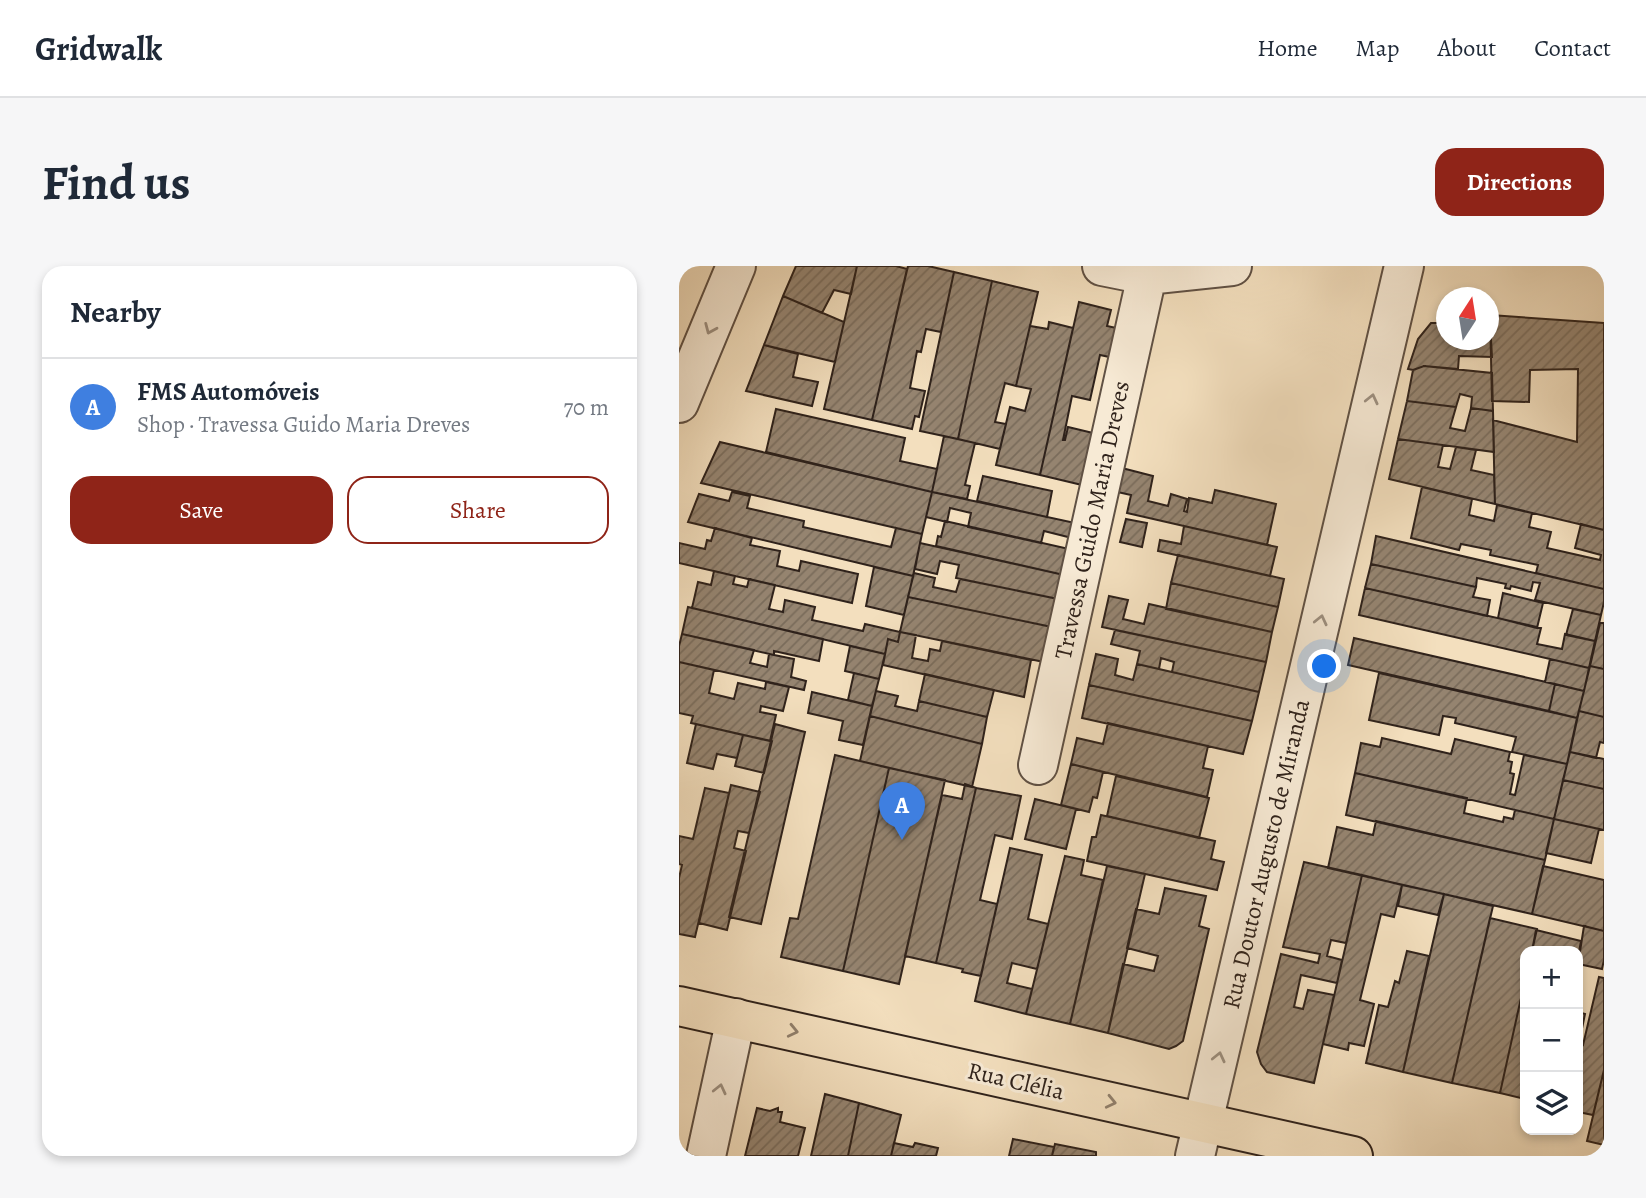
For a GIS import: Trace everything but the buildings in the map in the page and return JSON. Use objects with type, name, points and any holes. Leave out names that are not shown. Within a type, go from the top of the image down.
[{"type":"main road","name":"Rua Clélia","points":[[679,1006],[736,1018],[1199,1140],[1353,1156]]},
{"type":"street","points":[[679,403],[736,266]]},
{"type":"street","points":[[1102,266],[1147,275],[1232,266]]},
{"type":"street","name":"Rua Doutor Augusto de Miranda","points":[[1199,1140],[1404,266]]},
{"type":"street","name":"Travessa Guido Maria Dreves","points":[[1038,765],[1147,275]]},
{"type":"street","points":[[706,1156],[736,1018]]},
{"type":"place","name":"FMS Automóveis","points":[[902,840]]}]
